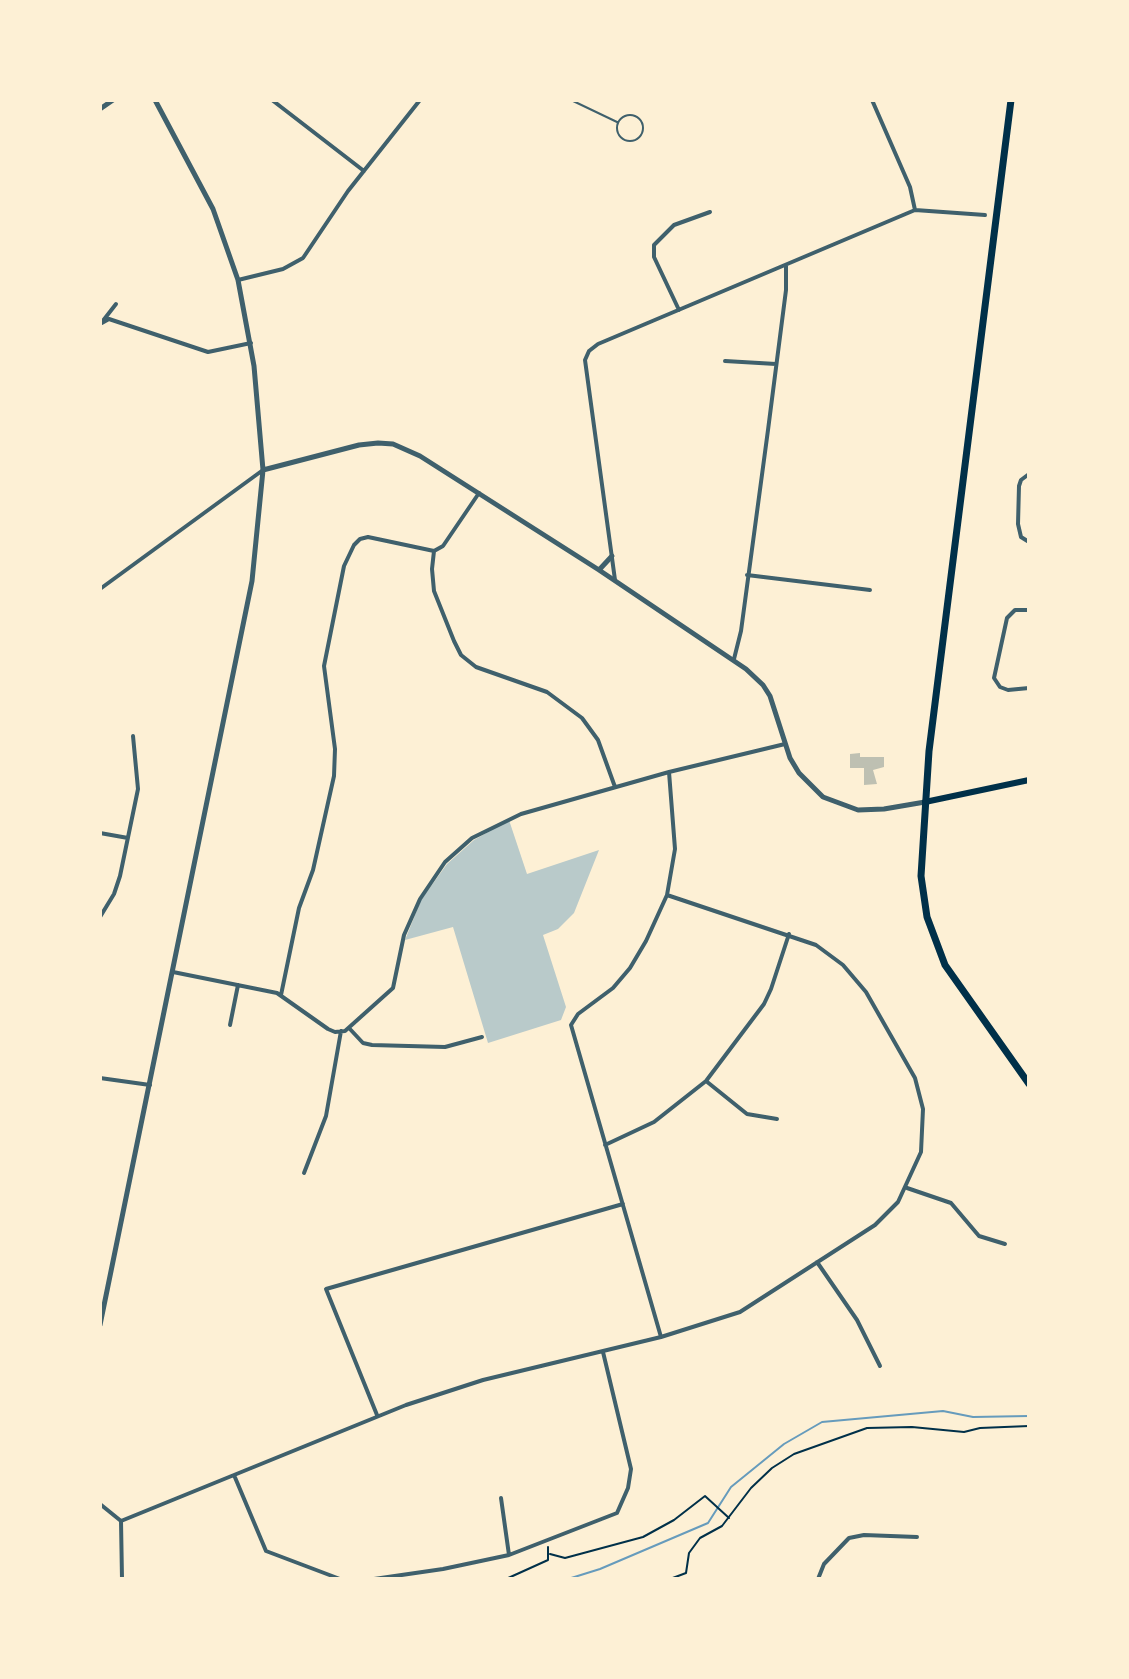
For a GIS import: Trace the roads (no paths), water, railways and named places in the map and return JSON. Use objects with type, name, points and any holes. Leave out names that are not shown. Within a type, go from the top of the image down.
[{"type":"main road","points":[[1011,100],[929,751],[922,896],[937,950],[952,978],[1029,1084]]},
{"type":"main road","points":[[925,802],[1029,780]]},
{"type":"street","points":[[100,109],[113,100]]},
{"type":"street","points":[[100,1325],[252,581],[263,470],[251,343],[238,280],[213,209],[155,100]]},
{"type":"street","points":[[272,100],[364,171]]},
{"type":"street","points":[[238,280],[283,269],[303,258],[364,171],[420,100]]},
{"type":"street","points":[[872,100],[910,187],[915,210]]},
{"type":"street","points":[[616,581],[585,360],[589,351],[598,344],[915,210],[985,215]]},
{"type":"street","points":[[679,310],[654,257],[654,245],[674,225],[710,212]]},
{"type":"street","points":[[734,659],[741,631],[786,290],[786,265]]},
{"type":"street","points":[[100,324],[116,304]]},
{"type":"street","points":[[100,324],[109,319],[208,352],[251,343]]},
{"type":"street","points":[[725,361],[776,364]]},
{"type":"street","points":[[100,589],[263,470],[359,445],[393,444],[420,456],[479,493],[734,659],[755,677],[770,696],[794,765],[812,789],[835,803],[870,810],[925,802]]},
{"type":"street","points":[[1029,474],[1019,486],[1018,524],[1021,537],[1029,542]]},
{"type":"street","points":[[281,995],[299,908],[313,870],[334,776],[335,749],[324,666],[344,566],[354,545],[368,537],[434,551],[443,546],[479,493]]},
{"type":"street","points":[[434,551],[434,591],[461,655],[484,671],[530,685],[567,705],[582,718],[598,740],[615,787]]},
{"type":"street","points":[[599,570],[612,556]]},
{"type":"street","points":[[747,575],[870,590]]},
{"type":"street","points":[[1029,610],[1015,610],[1007,618],[994,678],[1000,687],[1008,690],[1029,688]]},
{"type":"street","points":[[100,917],[116,888],[138,789],[133,736]]},
{"type":"street","points":[[172,972],[281,995],[328,1029],[341,1031],[349,1028],[393,988],[404,935],[427,887],[445,862],[472,838],[506,819],[669,772],[785,744]]},
{"type":"street","points":[[661,1337],[571,1028],[572,1022],[613,988],[630,968],[667,895],[675,849],[669,772]]},
{"type":"street","points":[[100,833],[128,838]]},
{"type":"street","points":[[121,1521],[377,1415],[495,1376],[661,1337],[740,1312],[875,1225],[892,1208],[906,1188],[921,1152],[923,1109],[915,1078],[897,1043],[856,979],[831,955],[789,934],[667,895]]},
{"type":"street","points":[[605,1145],[654,1122],[706,1081],[764,1004],[789,934]]},
{"type":"street","points":[[230,1025],[238,985]]},
{"type":"street","points":[[349,1028],[363,1043],[372,1045],[445,1047],[482,1037]]},
{"type":"street","points":[[304,1173],[326,1116],[341,1031]]},
{"type":"street","points":[[100,1078],[150,1085]]},
{"type":"street","points":[[706,1081],[747,1114],[777,1119]]},
{"type":"street","points":[[906,1188],[951,1203],[979,1236],[1005,1244]]},
{"type":"street","points":[[377,1415],[326,1289],[623,1204]]},
{"type":"street","points":[[817,1262],[857,1320],[880,1366]]},
{"type":"street","points":[[374,1579],[509,1555],[617,1513],[628,1488],[631,1469],[603,1352]]},
{"type":"street","points":[[234,1475],[266,1551],[340,1579]]},
{"type":"street","points":[[501,1498],[509,1555]]},
{"type":"street","points":[[100,1504],[121,1521]]},
{"type":"street","points":[[121,1521],[122,1579]]},
{"type":"street","points":[[818,1579],[824,1564],[849,1538],[864,1535],[917,1537]]},
{"type":"lane","points":[[571,100],[618,123]]},
{"type":"lane","points":[[632,115],[641,122],[641,133],[633,141],[622,138],[618,134],[618,123],[621,118],[632,115]]},
{"type":"waterway","points":[[568,1579],[600,1569],[708,1523],[731,1487],[784,1444],[822,1422],[943,1411],[973,1417],[1029,1416]]}]
